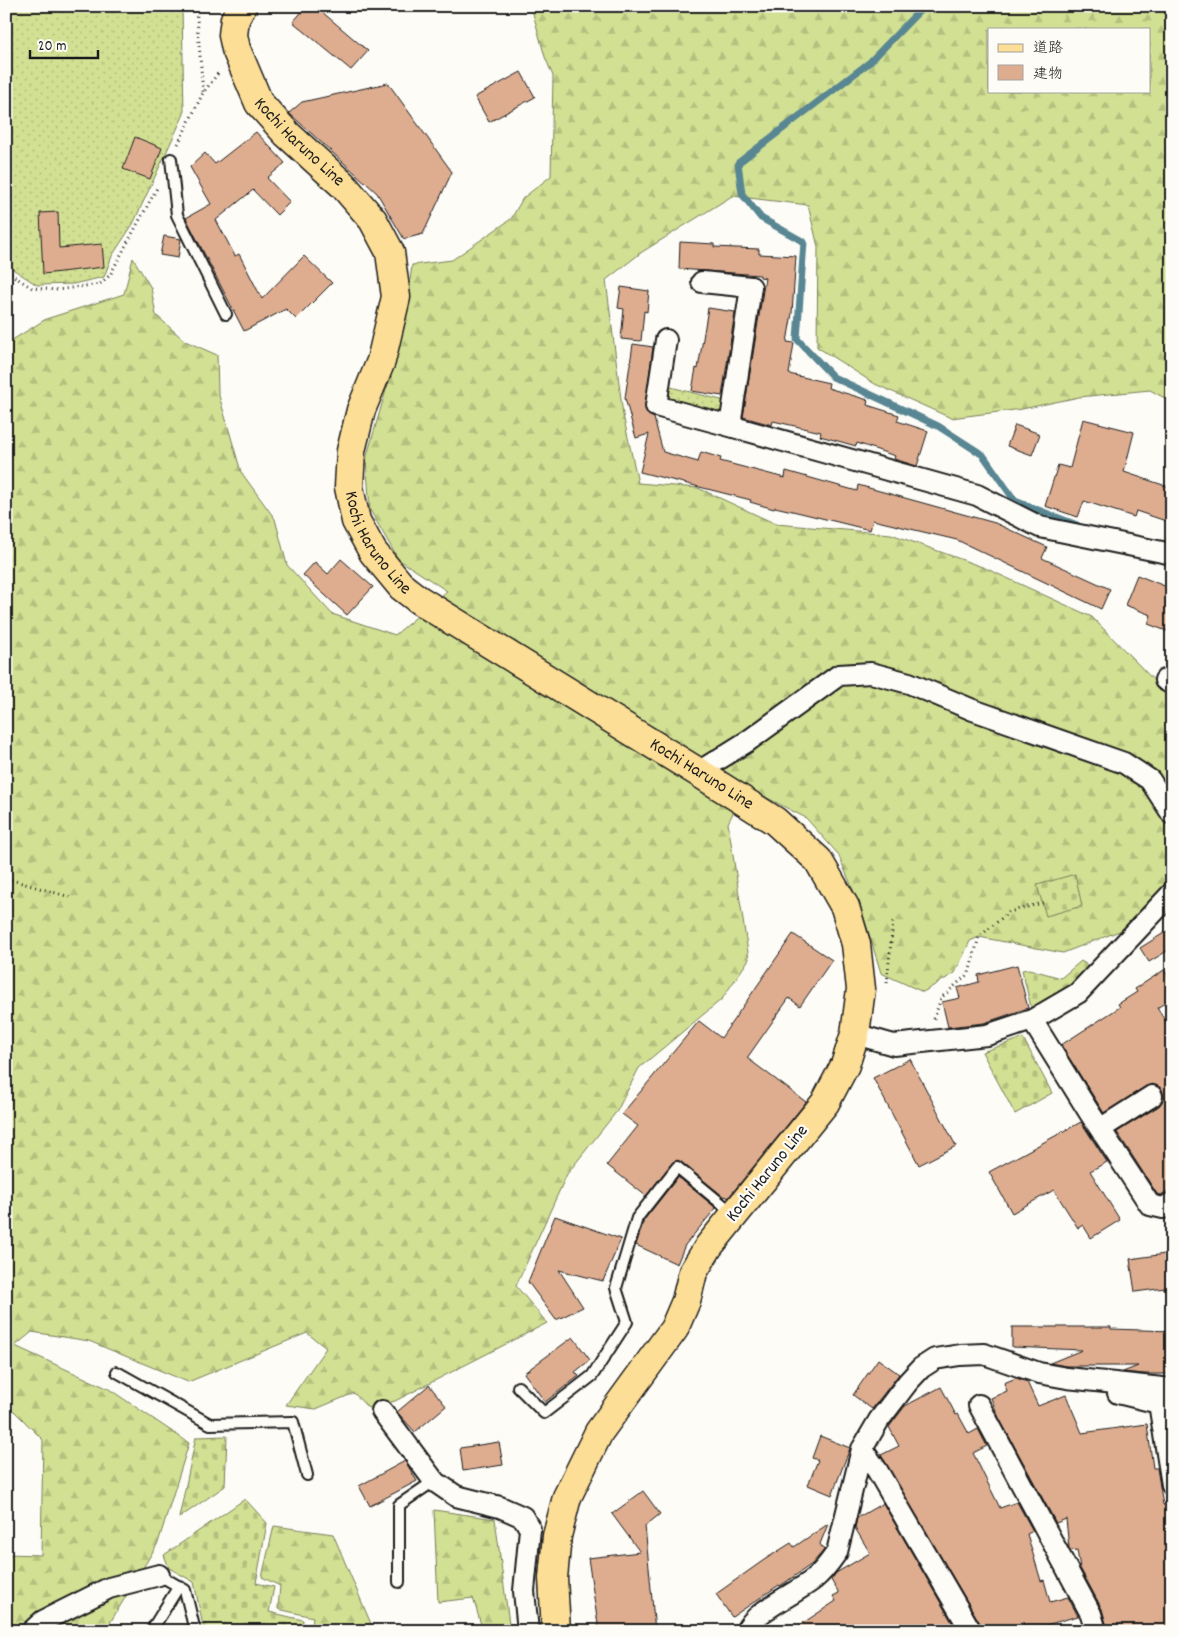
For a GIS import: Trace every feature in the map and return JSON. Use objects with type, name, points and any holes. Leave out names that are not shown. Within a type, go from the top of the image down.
[{"type":"main road","name":"Kochi Haruno Line","points":[[242,6],[235,20],[233,35],[236,49],[259,103],[287,134],[343,185],[373,220],[390,252],[396,297],[381,361],[359,418],[351,452],[349,487],[356,521],[373,552],[402,586],[419,600],[775,821],[818,860],[845,907],[856,944],[861,989],[855,1034],[845,1065],[825,1103],[709,1246],[693,1272],[686,1301],[674,1329],[599,1432],[567,1497],[557,1536],[553,1578],[556,1631]]},
{"type":"street","points":[[702,282],[751,287],[730,426]]},
{"type":"street","points":[[666,340],[656,406],[977,495],[1040,527],[1172,554]]},
{"type":"street","points":[[701,774],[708,766],[748,741],[839,675],[871,673],[909,683],[973,710],[1124,762],[1150,780],[1172,814]]},
{"type":"street","points":[[855,1034],[894,1044],[987,1035],[1032,1020],[1078,993],[1172,894]]},
{"type":"street","points":[[1032,1020],[1150,1205],[1163,1208],[1172,1203]]},
{"type":"street","points":[[1100,1129],[1152,1096]]},
{"type":"street","points":[[746,1631],[748,1625],[764,1611],[813,1580],[827,1567],[837,1552],[862,1449],[879,1420],[908,1382],[920,1368],[935,1359],[984,1354],[1039,1373],[1067,1378],[1172,1389]]},
{"type":"street","points":[[1101,1381],[1113,1392],[1159,1403],[1172,1485]]},
{"type":"street","points":[[979,1405],[1091,1614],[1096,1631]]},
{"type":"street","points":[[382,1411],[434,1481],[456,1496],[500,1507],[523,1517],[530,1530],[524,1591],[528,1631]]},
{"type":"street","points":[[862,1449],[877,1470],[971,1631]]},
{"type":"street","points":[[32,1631],[43,1621],[110,1588],[159,1575]]},
{"type":"lane","points":[[171,159],[177,215],[226,314]]},
{"type":"lane","points":[[518,1387],[544,1413],[592,1376],[627,1322],[616,1288],[637,1218],[677,1167],[734,1215]]},
{"type":"lane","points":[[117,1372],[210,1424],[292,1422],[307,1475]]},
{"type":"lane","points":[[399,1582],[399,1505],[434,1481]]},
{"type":"lane","points":[[159,1575],[185,1590],[195,1631]]},
{"type":"lane","points":[[151,1631],[179,1586]]},
{"type":"path","points":[[196,6],[203,93]]},
{"type":"path","points":[[6,271],[32,288],[57,290],[100,284],[110,275],[171,159],[203,93],[236,49]]},
{"type":"path","points":[[6,880],[15,880],[70,897]]},
{"type":"path","points":[[927,1041],[941,998],[969,973],[979,937],[1009,912],[1046,902]]},
{"type":"path","points":[[887,989],[893,921]]},
{"type":"green space","points":[[6,6],[182,6],[184,114],[133,224],[112,256],[104,277],[73,284],[37,285],[8,266],[6,260],[6,75],[9,73],[6,54]]},
{"type":"green space","points":[[531,6],[1172,6],[1172,402],[1150,390],[1079,397],[1022,409],[951,418],[875,384],[817,347],[818,247],[808,205],[732,196],[642,252],[606,280],[623,415],[638,483],[698,488],[776,524],[891,534],[985,568],[1092,617],[1172,699],[1172,887],[1122,930],[1063,953],[979,937],[970,941],[955,973],[923,992],[881,973],[862,911],[838,854],[806,818],[746,787],[728,823],[749,959],[722,999],[639,1068],[617,1111],[567,1174],[516,1286],[547,1323],[395,1401],[368,1408],[354,1393],[316,1409],[286,1405],[326,1348],[307,1333],[188,1382],[89,1341],[32,1332],[15,1346],[109,1389],[189,1443],[158,1543],[105,1631],[6,1631],[6,1554],[41,1555],[43,1440],[6,1403],[6,344],[46,319],[124,294],[133,258],[151,288],[156,315],[185,341],[217,355],[218,392],[241,472],[275,519],[287,565],[332,614],[395,635],[447,591],[398,559],[370,510],[366,459],[404,328],[412,265],[452,260],[511,219],[523,198],[551,176],[553,76],[545,57]]},
{"type":"green space","points":[[663,385],[725,401],[723,411],[713,417],[664,404]]},
{"type":"green space","points":[[1075,874],[1082,906],[1046,916],[1037,885]]},
{"type":"green space","points":[[1081,961],[1092,968],[1064,996],[1032,1011],[1022,970],[1029,969],[1061,978]]},
{"type":"green space","points":[[1023,1038],[1052,1093],[1015,1114],[982,1052]]},
{"type":"green space","points":[[227,1436],[225,1486],[179,1518],[196,1437]]},
{"type":"green space","points":[[245,1499],[267,1523],[256,1583],[274,1587],[269,1612],[303,1620],[302,1631],[204,1631],[194,1582],[169,1568],[164,1555]]},
{"type":"green space","points":[[434,1510],[495,1519],[510,1631],[483,1631],[473,1598],[438,1602]]},
{"type":"green space","points":[[274,1526],[333,1534],[374,1631],[311,1631],[313,1617],[278,1609],[280,1586],[262,1577]]},
{"type":"building","points":[[307,6],[315,6],[368,51],[351,70],[293,22]]},
{"type":"building","points":[[521,72],[535,97],[489,122],[475,97]]},
{"type":"building","points":[[388,83],[452,172],[423,234],[404,239],[377,193],[289,113],[302,102]]},
{"type":"building","points":[[256,132],[285,163],[267,178],[290,202],[277,215],[253,190],[216,220],[235,256],[239,254],[262,299],[304,256],[332,283],[296,319],[286,309],[244,331],[186,218],[211,204],[190,167],[205,153],[215,164]]},
{"type":"building","points":[[135,137],[162,148],[150,179],[123,169]]},
{"type":"building","points":[[58,212],[59,248],[102,244],[104,267],[43,274],[40,213]]},
{"type":"building","points":[[164,236],[181,239],[178,258],[160,255]]},
{"type":"building","points":[[680,242],[714,244],[714,247],[759,249],[759,254],[796,256],[792,313],[787,342],[794,343],[789,374],[829,383],[828,388],[868,400],[867,405],[899,415],[897,421],[928,431],[917,466],[894,459],[895,456],[857,443],[856,446],[820,436],[821,432],[773,421],[772,425],[743,417],[765,278],[760,277],[760,275],[679,269]]},
{"type":"building","points":[[621,287],[649,291],[647,312],[644,311],[641,341],[621,339],[624,309],[618,308]]},
{"type":"building","points":[[708,308],[735,312],[722,396],[692,391],[696,368],[698,369]]},
{"type":"building","points":[[633,344],[653,347],[645,409],[648,415],[654,418],[663,452],[698,462],[701,452],[721,458],[720,461],[785,478],[786,471],[857,491],[858,485],[995,523],[1047,547],[1042,558],[1110,589],[1101,609],[957,540],[873,520],[870,530],[775,507],[774,509],[750,502],[751,500],[640,472],[649,434],[636,438],[625,398]]},
{"type":"building","points":[[1083,419],[1134,432],[1124,472],[1172,488],[1172,523],[1136,511],[1134,517],[1084,501],[1078,517],[1045,506],[1058,465],[1070,468]]},
{"type":"building","points":[[1015,425],[1040,434],[1032,455],[1007,446]]},
{"type":"building","points":[[341,559],[373,587],[347,615],[303,575],[315,562],[328,574]]},
{"type":"building","points":[[1137,575],[1172,589],[1172,633],[1148,624],[1151,615],[1125,605]]},
{"type":"building","points":[[1172,928],[1172,948],[1149,962],[1140,948]]},
{"type":"building","points":[[793,934],[832,960],[800,1006],[789,998],[747,1058],[806,1102],[728,1198],[724,1197],[678,1160],[672,1163],[646,1196],[607,1165],[638,1126],[622,1114],[699,1021],[721,1038]]},
{"type":"building","points":[[1017,965],[1028,1008],[984,1023],[948,1027],[942,1002],[960,998],[957,988],[979,982],[978,975]]},
{"type":"building","points":[[1164,970],[1172,982],[1172,998],[1157,1008],[1172,1031],[1172,1188],[1161,1195],[1157,1194],[1117,1132],[1159,1106],[1164,1096],[1162,1089],[1152,1084],[1146,1086],[1104,1113],[1061,1045],[1120,1007],[1118,1004],[1137,992],[1135,989]]},
{"type":"building","points":[[910,1059],[956,1146],[919,1165],[873,1078]]},
{"type":"building","points":[[1081,1122],[1107,1162],[1090,1171],[1120,1220],[1091,1238],[1083,1225],[1078,1228],[1054,1190],[1012,1213],[989,1172]]},
{"type":"building","points":[[678,1177],[716,1208],[685,1245],[677,1264],[636,1245],[644,1220]]},
{"type":"building","points":[[555,1216],[621,1239],[603,1281],[559,1270],[583,1307],[556,1320],[528,1282]]},
{"type":"building","points":[[1172,1253],[1172,1287],[1135,1292],[1130,1259]]},
{"type":"building","points":[[1012,1327],[1111,1327],[1111,1329],[1172,1331],[1172,1374],[1123,1372],[1138,1366],[1066,1366],[1050,1363],[1082,1350],[1012,1347]]},
{"type":"building","points":[[573,1337],[590,1360],[575,1372],[579,1376],[545,1402],[524,1373]]},
{"type":"building","points":[[878,1359],[899,1374],[872,1409],[853,1395]]},
{"type":"building","points":[[1016,1378],[1027,1382],[1038,1406],[1066,1395],[1082,1433],[1147,1424],[1153,1468],[1157,1468],[1163,1505],[1168,1504],[1172,1528],[1172,1531],[1167,1531],[1172,1557],[1172,1631],[1108,1631],[1102,1609],[1080,1568],[1077,1550],[1070,1551],[1066,1519],[1056,1523],[999,1418],[991,1398],[1007,1391],[1004,1383]]},
{"type":"building","points":[[429,1385],[446,1406],[415,1432],[397,1412]]},
{"type":"building","points":[[941,1387],[969,1434],[978,1429],[987,1446],[973,1453],[1000,1508],[1017,1502],[1033,1531],[1027,1534],[1041,1581],[1044,1580],[1050,1602],[1068,1597],[1078,1616],[1025,1631],[1023,1622],[1005,1631],[983,1631],[881,1455],[899,1446],[889,1427],[905,1406]]},
{"type":"building","points":[[820,1436],[850,1448],[832,1495],[808,1485],[818,1460],[812,1458]]},
{"type":"building","points":[[499,1442],[503,1465],[463,1471],[460,1448]]},
{"type":"building","points":[[405,1461],[417,1481],[370,1506],[359,1486]]},
{"type":"building","points":[[643,1491],[660,1514],[645,1526],[655,1631],[599,1631],[588,1558],[640,1552],[612,1514]]},
{"type":"building","points":[[883,1503],[957,1631],[791,1631],[836,1601],[833,1596],[839,1593],[831,1580],[836,1573],[870,1553],[855,1528],[857,1518]]},
{"type":"building","points":[[828,1524],[820,1544],[824,1550],[812,1564],[732,1617],[716,1594],[791,1543],[794,1547]]},
{"type":"waterway","points":[[924,6],[870,62],[738,163],[742,194],[761,218],[804,242],[797,339],[833,377],[938,426],[983,455],[1015,501],[1077,525]]}]
